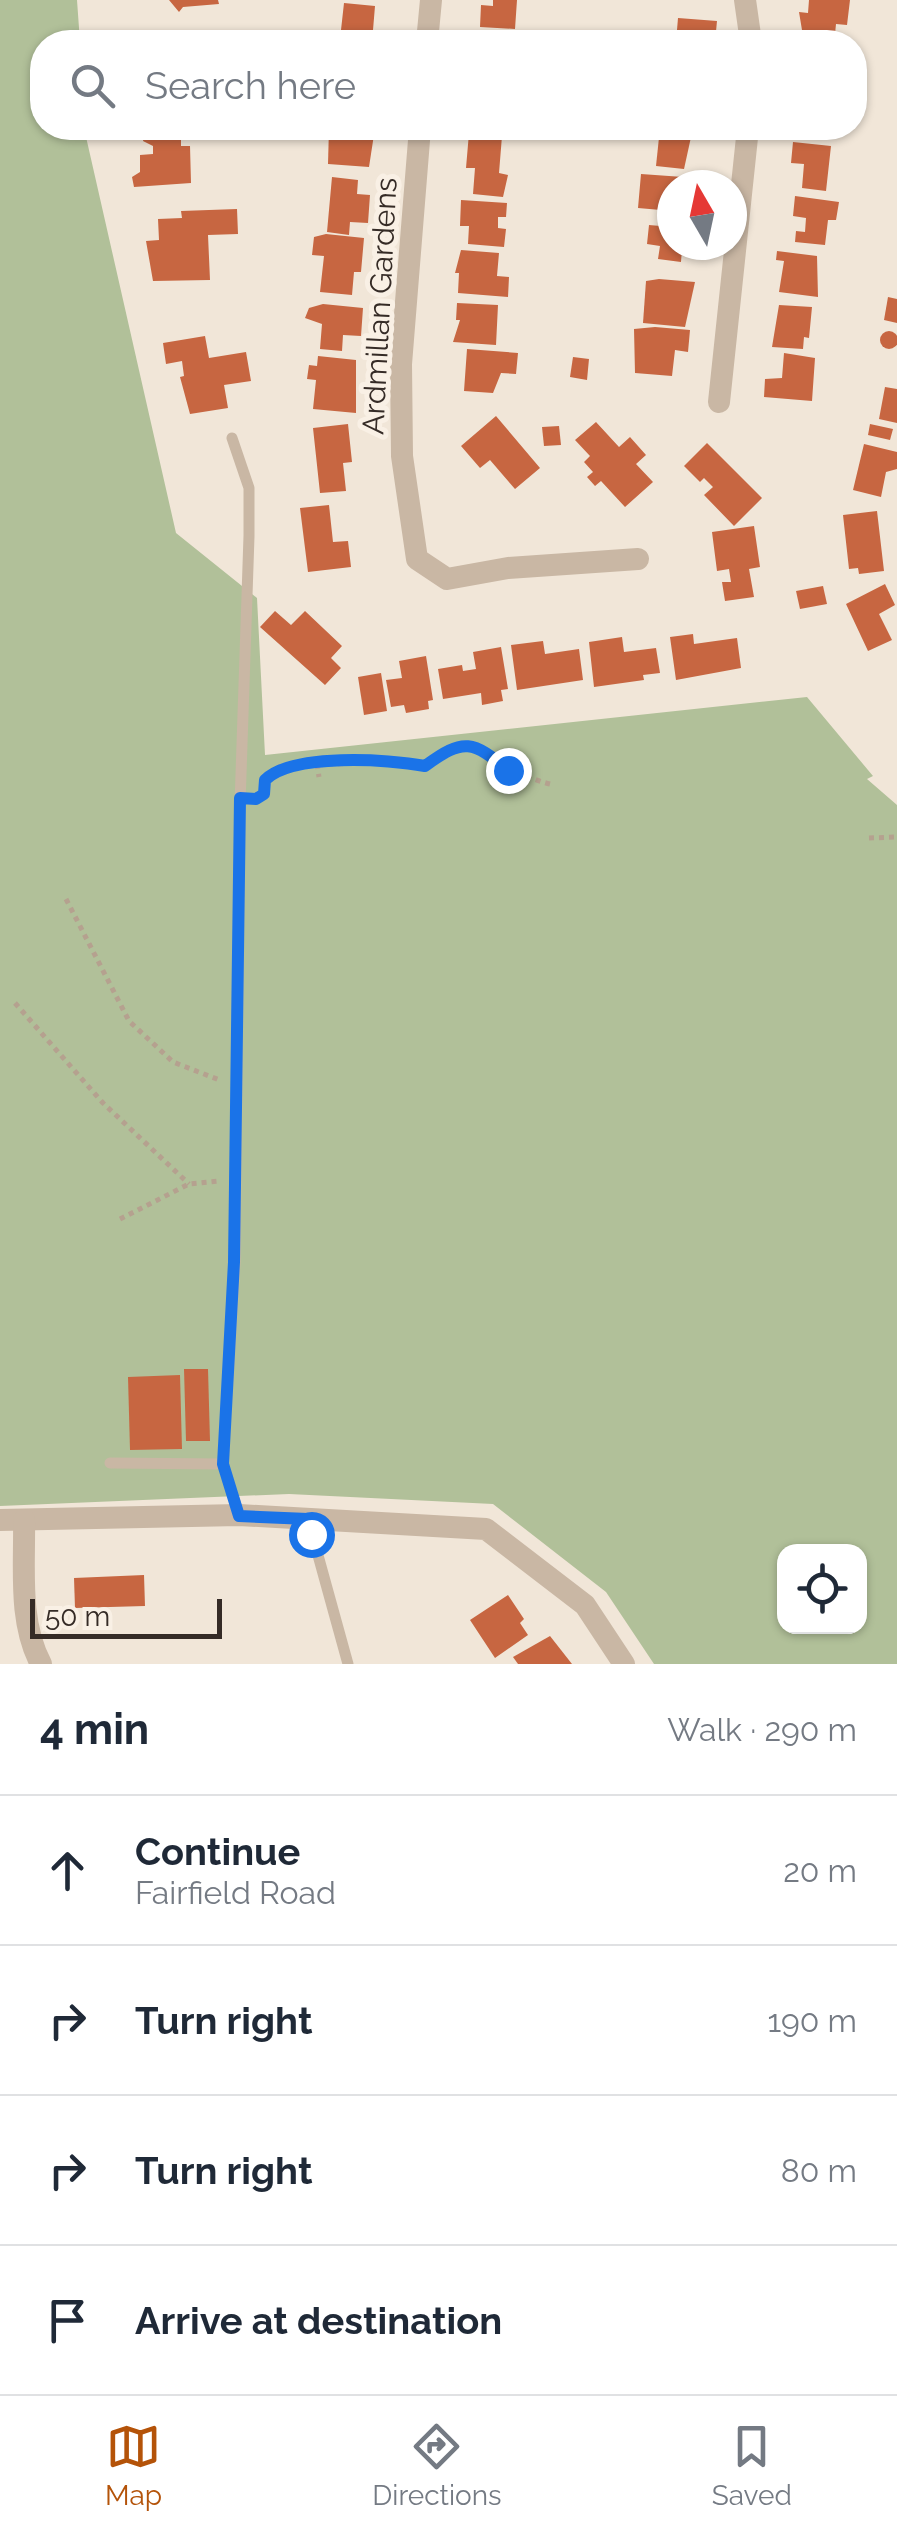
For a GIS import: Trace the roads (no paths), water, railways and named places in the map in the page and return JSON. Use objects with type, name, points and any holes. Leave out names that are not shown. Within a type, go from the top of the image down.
[{"type":"street","points":[[428,30],[430,0]]},
{"type":"street","points":[[746,0],[750,30]]},
{"type":"street","name":"Ardmillan Gardens","points":[[419,140],[401,364],[402,456],[417,559],[447,579],[508,568],[638,559]]},
{"type":"street","points":[[719,402],[747,140]]},
{"type":"street","points":[[0,1520],[239,1516],[486,1528],[584,1605],[624,1664]]},
{"type":"street","points":[[24,1520],[26,1617],[32,1646],[41,1664]]},
{"type":"lane","points":[[232,438],[249,488],[240,798],[236,1178],[223,1464],[239,1516]]},
{"type":"lane","points":[[110,1463],[223,1464]]},
{"type":"lane","points":[[308,1519],[348,1664]]}]
